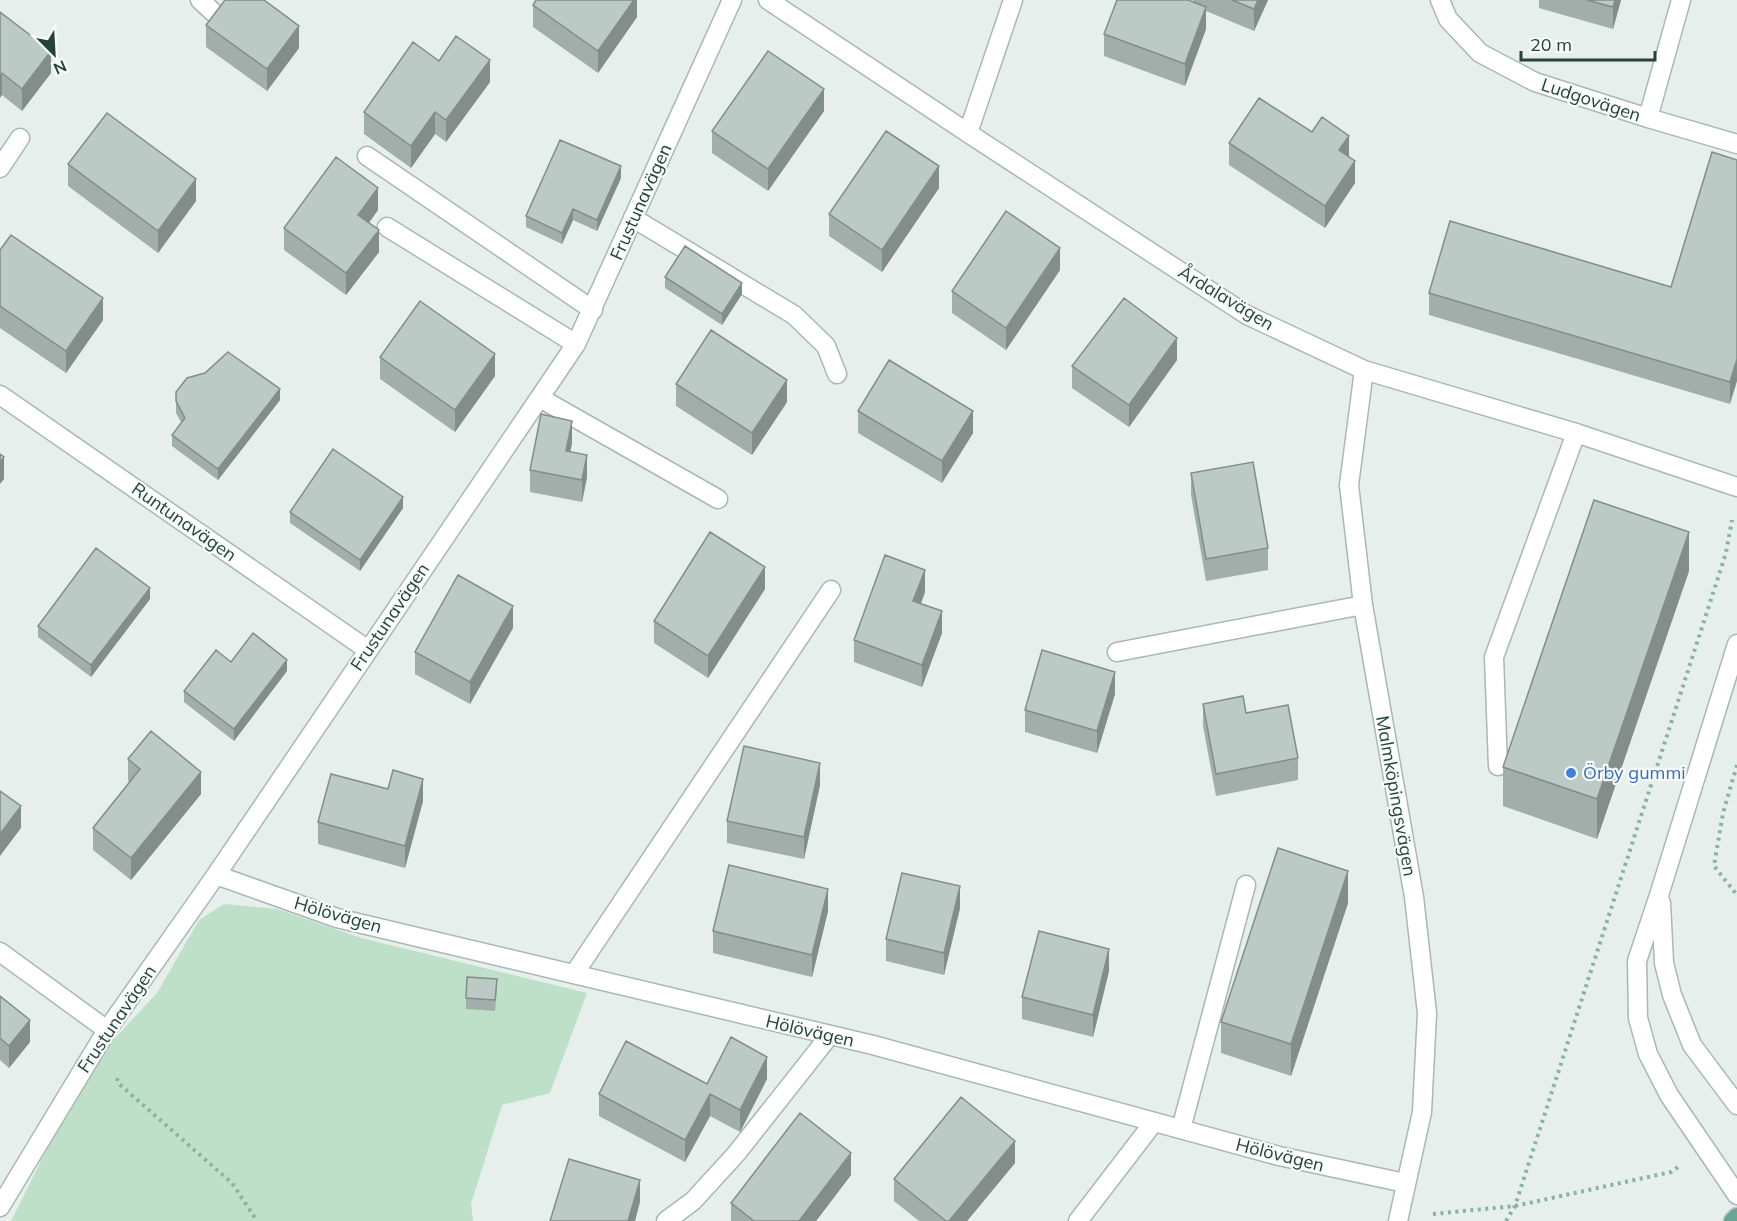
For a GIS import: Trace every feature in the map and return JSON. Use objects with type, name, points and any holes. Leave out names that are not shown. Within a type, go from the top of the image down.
[{"type":"main road","points":[[1733,1221],[1737,1217]]},
{"type":"street","points":[[200,0],[214,13]]},
{"type":"street","name":"Frustunavägen","points":[[0,1207],[107,1030],[216,875],[576,344],[732,0]]},
{"type":"street","name":"Årdalavägen","points":[[768,0],[968,134],[1247,315],[1364,370],[1576,433],[1737,487]]},
{"type":"street","points":[[968,134],[1013,0]]},
{"type":"street","name":"Ludgovägen","points":[[1440,0],[1448,19],[1480,53],[1535,82],[1737,144]]},
{"type":"street","points":[[1648,118],[1681,0]]},
{"type":"street","points":[[0,168],[20,138]]},
{"type":"street","points":[[367,156],[593,310]]},
{"type":"street","points":[[633,218],[794,315],[826,346],[837,374]]},
{"type":"street","points":[[387,227],[576,344]]},
{"type":"street","name":"Malmköpingsvägen","points":[[1364,370],[1349,485],[1363,605],[1414,897],[1427,1013],[1422,1112],[1398,1219]]},
{"type":"street","name":"Runtunavägen","points":[[0,395],[368,650]]},
{"type":"street","points":[[540,398],[718,499]]},
{"type":"street","points":[[1498,766],[1494,657],[1576,433]]},
{"type":"street","points":[[574,974],[831,591]]},
{"type":"street","points":[[1118,652],[1363,605]]},
{"type":"street","points":[[1737,644],[1660,892],[1636,961],[1638,1018],[1648,1054],[1669,1095],[1737,1196]]},
{"type":"street","name":"Hölövägen","points":[[216,875],[337,918],[830,1035],[1279,1156],[1405,1183]]},
{"type":"street","points":[[1181,1129],[1246,885]]},
{"type":"street","points":[[1660,892],[1664,963],[1672,995],[1692,1045],[1737,1105]]},
{"type":"street","points":[[0,952],[107,1030]]},
{"type":"street","points":[[666,1221],[693,1201],[736,1154],[830,1035]]},
{"type":"street","points":[[1078,1221],[1154,1122]]},
{"type":"path","points":[[1506,1221],[1515,1206],[1726,553]]},
{"type":"path","points":[[1737,765],[1723,813],[1714,866],[1737,895]]},
{"type":"path","points":[[107,1030],[118,1083],[232,1183],[257,1221]]},
{"type":"path","points":[[1398,1219],[1515,1206],[1671,1172],[1707,1151]]},
{"type":"green space","points":[[224,904],[277,909],[361,938],[587,993],[550,1093],[502,1105],[471,1204],[473,1221],[11,1221],[88,1067],[157,993],[199,920]]},
{"type":"building","points":[[225,0],[264,0],[299,26],[267,69],[206,25]]},
{"type":"building","points":[[536,0],[634,0],[598,51],[533,5]]},
{"type":"building","points":[[1117,0],[1188,0],[1206,7],[1185,64],[1104,34]]},
{"type":"building","points":[[1232,0],[1258,0],[1254,9]]},
{"type":"building","points":[[1587,0],[1615,0],[1613,7]]},
{"type":"building","points":[[0,12],[51,51],[22,89],[2,73],[0,76]]},
{"type":"building","points":[[456,36],[490,60],[446,120],[435,112],[411,146],[364,112],[413,42],[439,61]]},
{"type":"building","points":[[768,51],[824,89],[768,169],[712,131]]},
{"type":"building","points":[[1259,98],[1312,132],[1322,117],[1349,136],[1339,150],[1355,161],[1325,206],[1229,143]]},
{"type":"building","points":[[107,113],[196,179],[158,231],[68,164]]},
{"type":"building","points":[[886,131],[939,166],[882,250],[829,214]]},
{"type":"building","points":[[560,140],[621,166],[597,220],[573,209],[562,233],[526,216]]},
{"type":"building","points":[[1712,152],[1737,160],[1737,359],[1730,382],[1429,293],[1450,221],[1671,287]]},
{"type":"building","points":[[336,157],[378,188],[358,215],[379,230],[346,273],[284,228]]},
{"type":"building","points":[[1006,211],[1060,248],[1006,328],[952,291]]},
{"type":"building","points":[[11,235],[103,298],[66,351],[0,306],[0,250]]},
{"type":"building","points":[[685,246],[742,283],[722,314],[665,277]]},
{"type":"building","points":[[1124,298],[1177,338],[1129,405],[1072,366]]},
{"type":"building","points":[[420,301],[495,354],[455,410],[380,357]]},
{"type":"building","points":[[711,330],[787,380],[752,433],[676,384]]},
{"type":"building","points":[[228,352],[280,389],[218,469],[172,435],[185,418],[176,401],[176,392],[187,378],[205,373]]},
{"type":"building","points":[[889,360],[973,411],[942,461],[858,411]]},
{"type":"building","points":[[541,414],[572,421],[566,451],[587,455],[582,480],[530,470]]},
{"type":"building","points":[[333,449],[403,497],[360,560],[290,512]]},
{"type":"building","points":[[1253,462],[1268,548],[1206,559],[1191,473]]},
{"type":"building","points":[[1594,500],[1689,532],[1597,799],[1503,767]]},
{"type":"building","points":[[710,532],[765,567],[708,656],[654,621]]},
{"type":"building","points":[[96,548],[150,588],[91,665],[38,626]]},
{"type":"building","points":[[885,555],[925,570],[913,601],[942,611],[922,665],[854,640]]},
{"type":"building","points":[[458,575],[513,606],[470,682],[415,652]]},
{"type":"building","points":[[253,633],[287,660],[234,729],[184,691],[216,650],[231,662]]},
{"type":"building","points":[[1042,650],[1115,672],[1097,731],[1025,710]]},
{"type":"building","points":[[1243,696],[1246,713],[1288,705],[1298,758],[1216,774],[1203,704]]},
{"type":"building","points":[[151,731],[201,772],[131,858],[93,828],[140,769],[128,759]]},
{"type":"building","points":[[744,746],[820,763],[804,837],[727,821]]},
{"type":"building","points":[[393,770],[423,779],[405,846],[318,822],[331,774],[388,789]]},
{"type":"building","points":[[0,791],[21,806],[0,834]]},
{"type":"building","points":[[1278,848],[1348,871],[1291,1044],[1221,1022]]},
{"type":"building","points":[[729,865],[828,889],[812,955],[713,931]]},
{"type":"building","points":[[902,873],[960,886],[944,953],[886,939]]},
{"type":"building","points":[[1039,931],[1109,949],[1093,1015],[1022,997]]},
{"type":"building","points":[[467,977],[497,979],[495,1000],[466,998]]},
{"type":"building","points":[[0,996],[30,1020],[9,1046],[0,1038]]},
{"type":"building","points":[[731,1037],[767,1057],[740,1110],[710,1094],[685,1140],[599,1094],[626,1041],[707,1084]]},
{"type":"building","points":[[961,1097],[1015,1141],[949,1221],[946,1221],[894,1179]]},
{"type":"building","points":[[800,1113],[851,1153],[799,1221],[754,1221],[731,1203]]},
{"type":"building","points":[[569,1159],[640,1180],[628,1221],[550,1221]]},
{"type":"place","name":"Örby gummi","points":[[1571,773]]}]
